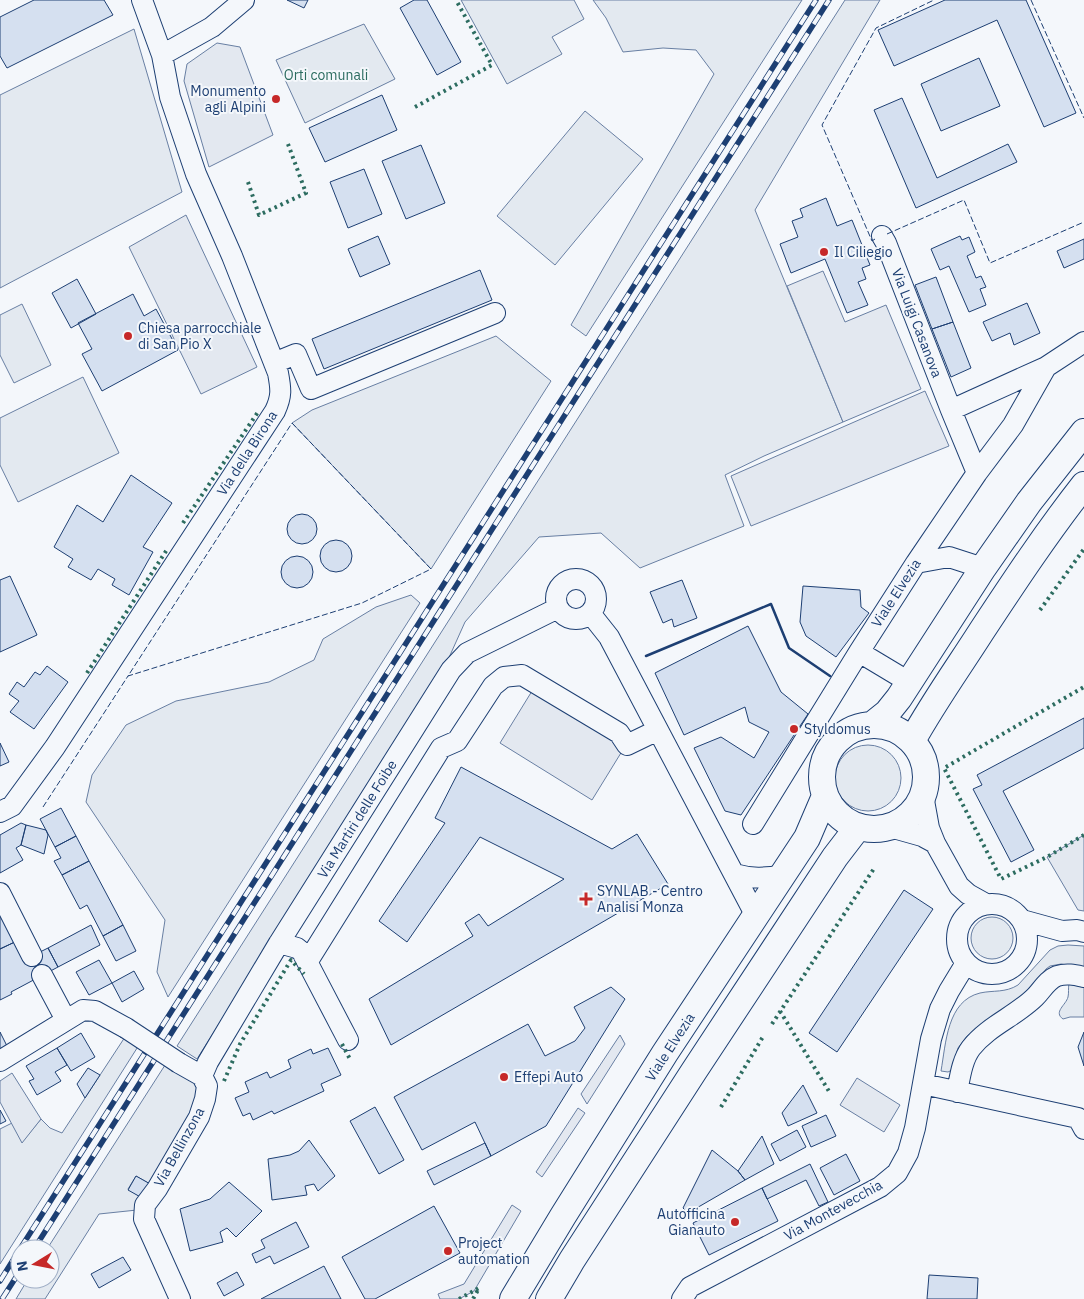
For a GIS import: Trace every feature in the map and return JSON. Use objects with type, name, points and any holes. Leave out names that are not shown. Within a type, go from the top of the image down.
[{"type":"main road","name":"Viale Elvezia","points":[[514,1299],[563,1216],[660,1061],[807,838],[825,796],[822,780],[824,763],[830,748],[842,736],[856,728],[872,724],[887,713],[910,682],[983,568],[1029,502],[1084,432]]},
{"type":"main road","points":[[912,741],[1020,572],[1084,485]]},
{"type":"main road","points":[[825,796],[833,810],[844,820],[858,827],[874,830],[890,827],[904,820],[915,809],[923,795],[926,781],[925,766],[920,753],[912,741],[900,732],[887,726],[872,724]]},
{"type":"main road","points":[[549,1299],[572,1260],[694,1071],[835,857],[858,827]]},
{"type":"street","name":"Via della Birona","points":[[0,812],[12,806],[55,747],[280,401],[281,391],[278,374],[232,256],[196,174],[170,97],[162,55],[142,0]]},
{"type":"street","points":[[162,55],[212,27],[244,0]]},
{"type":"street","name":"Via Luigi Casanova","points":[[882,236],[977,473]]},
{"type":"street","points":[[274,363],[296,354],[311,389],[495,313]]},
{"type":"street","name":"Viale Elvezia","points":[[951,410],[1046,367],[1084,342]]},
{"type":"street","name":"Viale Elvezia","points":[[753,824],[916,563],[977,473],[1013,425],[1046,367]]},
{"type":"street","points":[[916,563],[949,557],[983,568]]},
{"type":"street","points":[[571,580],[578,580],[590,585],[595,597],[595,604],[590,613],[576,619],[564,615],[558,608],[556,599],[560,587],[571,580]]},
{"type":"street","name":"Via Martiri delle Foibe","points":[[202,1076],[208,1062],[279,943],[451,670],[467,653],[558,608]]},
{"type":"street","points":[[590,613],[610,637],[756,916]]},
{"type":"street","points":[[859,652],[910,682]]},
{"type":"street","points":[[308,961],[441,748],[458,741],[493,686],[504,677],[522,675],[619,733],[627,745],[658,730]]},
{"type":"street","points":[[923,795],[929,828],[935,843],[960,886],[968,894],[986,904]]},
{"type":"street","points":[[890,827],[922,836],[935,843]]},
{"type":"street","points":[[734,874],[761,878],[782,876]]},
{"type":"street","points":[[960,886],[962,920]]},
{"type":"street","points":[[0,893],[32,956]]},
{"type":"street","points":[[986,904],[1006,906],[1022,920],[1027,936],[1027,944],[1017,964],[1008,970],[997,974],[986,974],[966,963],[960,954],[957,931],[968,912],[976,907],[986,904]]},
{"type":"street","points":[[1022,920],[1062,931],[1084,932]]},
{"type":"street","points":[[1027,944],[1062,931]]},
{"type":"street","points":[[279,943],[296,948],[302,952],[348,1040]]},
{"type":"street","name":"Via Montevecchia","points":[[682,1299],[690,1286],[880,1187],[897,1173],[908,1153],[915,1128],[931,1040],[940,1009],[966,963]]},
{"type":"street","points":[[957,1092],[963,1065],[971,1048],[989,1030],[1012,1016],[1034,998],[1051,979],[1070,974],[1084,977]]},
{"type":"street","points":[[42,975],[66,1020]]},
{"type":"street","points":[[0,1061],[83,1010],[95,1011],[126,1028],[202,1076]]},
{"type":"street","name":"Via Bellinzona","points":[[180,1299],[144,1219],[145,1205],[157,1189],[198,1117],[205,1099],[207,1086],[202,1076]]},
{"type":"street","points":[[923,1084],[1078,1118],[1084,1129]]},
{"type":"green space","points":[[461,0],[574,0],[584,19],[552,37],[562,54],[507,84]]},
{"type":"green space","points":[[593,0],[802,0],[586,336],[571,325],[714,74],[696,50],[663,48],[623,52],[606,18]]},
{"type":"green space","points":[[845,0],[880,0],[755,210],[843,422],[725,475],[744,526],[640,568],[601,533],[539,537],[465,622],[447,662],[197,1059],[177,1046]]},
{"type":"green space","name":"Orti comunali","points":[[364,24],[395,79],[305,123],[276,60]]},
{"type":"green space","points":[[134,29],[182,192],[0,288],[0,95]]},
{"type":"green space","points":[[585,111],[643,159],[555,265],[497,216]]},
{"type":"green space","points":[[22,304],[51,365],[14,383],[0,355],[0,315]]},
{"type":"green space","points":[[496,336],[551,381],[431,569],[292,423],[312,410]]},
{"type":"green space","points":[[83,377],[119,453],[18,502],[0,465],[0,418]]},
{"type":"green space","points":[[411,595],[420,603],[168,997],[157,972],[165,920],[86,802],[92,775],[126,725],[176,701],[269,682],[314,660],[323,639],[376,607]]},
{"type":"green space","points":[[868,745],[881,747],[896,760],[899,765],[901,778],[899,791],[886,806],[881,809],[868,811],[855,809],[840,796],[837,791],[835,778],[837,765],[850,750],[855,747]]},
{"type":"green space","points":[[996,917],[1004,920],[1010,926],[1013,938],[1010,950],[1004,956],[988,959],[980,956],[974,950],[971,934],[974,926],[980,920]]},
{"type":"green space","points":[[1058,946],[1084,946],[1084,968],[1061,964],[1050,966],[1010,1006],[967,1036],[958,1048],[952,1070],[948,1072],[941,1071],[950,1024],[954,1014],[961,1005],[969,998],[980,993],[1013,988],[1050,950]]},
{"type":"green space","points":[[1069,984],[1084,987],[1084,1017],[1063,1019],[1059,1014],[1068,997]]},
{"type":"green space","points":[[125,1037],[139,1045],[16,1239],[10,1239],[10,1248],[0,1264],[0,1129],[12,1123],[22,1142],[41,1119],[50,1128],[62,1133]]},
{"type":"green space","points":[[167,1062],[199,1086],[197,1105],[152,1185],[136,1176],[128,1189],[144,1199],[137,1210],[99,1214],[60,1275],[60,1239],[53,1239]]},
{"type":"green space","points":[[22,1289],[51,1289],[45,1299],[16,1299]]},
{"type":"shaded area","points":[[217,43],[240,47],[273,135],[209,167],[184,81],[187,64]]},
{"type":"shaded area","points":[[186,215],[257,367],[201,394],[129,247]]},
{"type":"shaded area","points":[[823,271],[845,322],[886,305],[921,389],[843,422],[787,286]]},
{"type":"shaded area","points":[[925,391],[949,446],[751,526],[731,476]]},
{"type":"shaded area","points":[[532,691],[624,748],[592,800],[500,743]]},
{"type":"shaded area","points":[[1084,835],[1084,911],[1078,910],[1047,857]]},
{"type":"shaded area","points":[[620,1035],[625,1044],[587,1104],[581,1094]]},
{"type":"shaded area","points":[[12,1073],[41,1119],[22,1143],[0,1102],[0,1081]]},
{"type":"shaded area","points":[[857,1078],[900,1105],[884,1132],[840,1105]]},
{"type":"shaded area","points":[[578,1108],[585,1113],[542,1177],[536,1172]]},
{"type":"shaded area","points":[[512,1205],[521,1211],[474,1291],[459,1299],[440,1299],[438,1294],[464,1284]]},
{"type":"building","points":[[34,0],[104,0],[113,15],[7,68],[0,56],[0,17]]},
{"type":"building","points":[[287,0],[308,0],[304,8]]},
{"type":"building","points":[[414,0],[427,0],[461,62],[437,75],[400,8]]},
{"type":"building","points":[[945,0],[1026,0],[1076,113],[1044,127],[997,20],[894,66],[878,30]]},
{"type":"building","points":[[979,58],[1000,106],[941,131],[921,84]]},
{"type":"building","points":[[382,95],[397,130],[325,162],[309,128]]},
{"type":"building","points":[[902,98],[937,178],[1008,144],[1017,162],[916,208],[874,110]]},
{"type":"building","points":[[421,145],[445,203],[406,219],[382,161]]},
{"type":"building","points":[[364,169],[382,214],[348,228],[330,182]]},
{"type":"building","name":"Il Ciliegio","points":[[826,198],[837,226],[852,220],[870,265],[862,268],[866,279],[858,282],[868,305],[847,313],[825,259],[791,273],[780,244],[798,237],[792,221],[803,217],[800,209]]},
{"type":"building","points":[[378,236],[390,264],[360,277],[348,249]]},
{"type":"building","points":[[960,236],[962,240],[969,237],[975,252],[967,256],[976,278],[981,276],[986,287],[980,289],[986,305],[969,312],[949,266],[940,270],[931,249]]},
{"type":"building","points":[[1084,239],[1084,259],[1064,268],[1057,251]]},
{"type":"building","points":[[480,270],[492,300],[324,369],[312,339]]},
{"type":"building","points":[[936,277],[953,322],[932,329],[915,285]]},
{"type":"building","points":[[77,279],[96,314],[71,328],[52,293]]},
{"type":"building","name":"Chiesa parrocchiale di San Pio X","points":[[133,294],[144,316],[156,309],[178,350],[102,391],[82,354],[92,349],[78,323]]},
{"type":"building","points":[[1027,303],[1040,333],[1014,345],[1010,333],[992,341],[983,322]]},
{"type":"building","points":[[953,322],[971,368],[951,377],[932,329]]},
{"type":"building","points":[[131,475],[172,503],[143,547],[153,552],[129,595],[112,585],[115,579],[98,569],[91,580],[68,567],[73,559],[54,547],[77,505],[103,522]]},
{"type":"building","points":[[302,514],[313,518],[317,529],[313,540],[302,544],[291,540],[287,529],[291,518]]},
{"type":"building","points":[[336,540],[342,541],[347,545],[351,550],[351,562],[347,567],[342,571],[336,572],[330,571],[325,567],[321,562],[320,556],[321,550],[325,545],[330,541]]},
{"type":"building","points":[[297,556],[303,557],[308,561],[312,566],[312,578],[308,583],[303,587],[297,588],[291,587],[286,583],[282,578],[281,572],[282,566],[286,561],[291,557]]},
{"type":"building","points":[[10,576],[37,635],[0,652],[0,580]]},
{"type":"building","points":[[682,580],[697,618],[674,627],[672,619],[663,623],[650,592]]},
{"type":"building","points":[[803,586],[860,590],[861,607],[869,613],[836,657],[806,636],[800,622]]},
{"type":"building","points":[[748,626],[781,692],[808,714],[741,815],[725,811],[694,748],[721,737],[754,758],[769,732],[749,722],[745,707],[684,735],[655,673]]},
{"type":"building","points":[[47,666],[68,682],[34,729],[10,712],[19,701],[9,694],[17,682],[24,687],[35,672],[40,675]]},
{"type":"building","points":[[1084,718],[1084,748],[1003,791],[1034,850],[1011,862],[973,789],[982,785],[977,775]]},
{"type":"building","points":[[0,743],[9,762],[0,766]]},
{"type":"building","name":"SYNLAB - Centro Analisi Monza","points":[[461,767],[612,849],[637,834],[668,884],[391,1045],[369,999],[473,936],[465,923],[479,914],[488,926],[564,879],[480,837],[407,942],[379,921],[445,823],[435,818]]},
{"type":"building","points":[[61,808],[76,836],[55,847],[40,819]]},
{"type":"building","points":[[21,823],[26,825],[21,845],[16,848],[23,860],[0,873],[0,835]]},
{"type":"building","points":[[26,825],[46,830],[48,835],[44,854],[21,845]]},
{"type":"building","points":[[76,836],[89,861],[62,875],[54,861],[61,858],[55,847]]},
{"type":"building","points":[[89,861],[123,925],[103,936],[87,905],[80,909],[62,875]]},
{"type":"building","points":[[904,890],[933,909],[837,1052],[809,1033]]},
{"type":"building","points":[[0,904],[19,940],[0,949]]},
{"type":"building","points":[[91,925],[100,945],[58,967],[48,948]]},
{"type":"building","points":[[123,925],[136,951],[116,961],[103,936]]},
{"type":"building","points":[[19,940],[28,958],[48,948],[58,967],[11,992],[12,994],[0,1000],[0,949]]},
{"type":"building","points":[[99,960],[112,983],[89,995],[76,972]]},
{"type":"building","points":[[134,971],[144,989],[122,1002],[112,983]]},
{"type":"building","name":"Effepi Auto","points":[[611,987],[625,999],[546,1126],[491,1156],[475,1122],[422,1150],[394,1097],[528,1024],[545,1056],[575,1041],[585,1028],[574,1007]]},
{"type":"building","points":[[0,1032],[10,1052],[0,1057]]},
{"type":"building","points":[[1084,1032],[1084,1066],[1078,1047]]},
{"type":"building","points":[[81,1033],[95,1057],[71,1071],[57,1048]]},
{"type":"building","points":[[57,1048],[67,1065],[55,1072],[61,1081],[37,1095],[29,1081],[34,1079],[26,1066]]},
{"type":"building","points":[[328,1048],[341,1075],[321,1084],[324,1091],[274,1114],[272,1111],[253,1120],[250,1113],[243,1116],[235,1098],[249,1092],[245,1082],[267,1072],[270,1078],[291,1068],[288,1060],[311,1049],[313,1054]]},
{"type":"building","points":[[88,1068],[100,1075],[85,1098],[77,1084]]},
{"type":"building","points":[[803,1085],[817,1113],[788,1126],[782,1113]]},
{"type":"building","points":[[375,1107],[404,1160],[379,1174],[350,1121]]},
{"type":"building","points":[[0,1110],[6,1121],[0,1124]]},
{"type":"building","points":[[826,1115],[836,1136],[811,1147],[802,1126]]},
{"type":"building","points":[[797,1130],[806,1147],[780,1161],[771,1144]]},
{"type":"building","points":[[762,1136],[774,1164],[745,1180],[738,1171]]},
{"type":"building","points":[[309,1140],[335,1176],[318,1191],[314,1184],[305,1186],[307,1195],[272,1200],[268,1159],[290,1155],[299,1151]]},
{"type":"building","points":[[485,1143],[491,1156],[434,1185],[427,1171]]},
{"type":"building","points":[[712,1150],[738,1171],[745,1180],[688,1213],[683,1208]]},
{"type":"building","points":[[846,1154],[860,1181],[834,1195],[820,1168]]},
{"type":"building","points":[[810,1164],[828,1202],[819,1206],[806,1180],[767,1199],[762,1188]]},
{"type":"building","points":[[136,1176],[152,1185],[144,1199],[128,1190]]},
{"type":"building","points":[[229,1182],[262,1211],[236,1237],[227,1228],[220,1232],[223,1242],[190,1251],[180,1209],[210,1199]]},
{"type":"building","name":"Autofficina Gianauto","points":[[762,1188],[778,1221],[709,1255],[693,1223]]},
{"type":"building","points":[[434,1206],[460,1253],[375,1299],[365,1299],[342,1257]]},
{"type":"building","points":[[296,1222],[309,1247],[274,1264],[270,1256],[256,1263],[252,1254],[265,1248],[261,1240]]},
{"type":"building","points":[[123,1257],[131,1270],[99,1288],[91,1274]]},
{"type":"building","points":[[324,1266],[341,1299],[261,1299]]},
{"type":"building","points":[[237,1272],[244,1285],[224,1296],[217,1283]]},
{"type":"building","points":[[929,1275],[978,1278],[977,1299],[927,1299]]},
{"type":"railway","points":[[26,1239],[816,0]]},
{"type":"railway","points":[[40,1239],[829,0]]},
{"type":"railway","points":[[0,1281],[10,1265]]},
{"type":"railway","points":[[2,1299],[10,1287]]},
{"type":"hedge","points":[[415,107],[492,65],[456,0]]},
{"type":"hedge","points":[[248,182],[259,215],[306,193],[288,144]]},
{"type":"hedge","points":[[183,523],[258,412]]},
{"type":"hedge","points":[[87,673],[168,548]]},
{"type":"hedge","points":[[1040,610],[1084,549]]},
{"type":"hedge","points":[[1084,687],[944,768],[1001,879],[1047,857],[1084,835]]},
{"type":"hedge","points":[[772,1024],[875,867]]},
{"type":"hedge","points":[[224,1081],[240,1044],[291,960],[304,974]]},
{"type":"hedge","points":[[780,1011],[830,1093]]},
{"type":"hedge","points":[[721,1107],[764,1035]]},
{"type":"hedge","points":[[342,1044],[351,1061]]},
{"type":"hedge","points":[[459,1299],[479,1288],[473,1299]]},
{"type":"fence","points":[[875,239],[872,241],[822,125],[876,28],[934,0]]},
{"type":"fence","points":[[1031,0],[1084,118]]},
{"type":"fence","points":[[887,234],[964,200],[990,263],[1084,222]]},
{"type":"fence","points":[[292,423],[431,569],[362,603],[128,676],[292,423]]},
{"type":"fence","points":[[43,807],[128,676]]},
{"type":"wall","points":[[646,656],[771,604],[789,648],[830,676]]},
{"type":"place","name":"Monumento agli Alpini","points":[[276,99]]},
{"type":"place","name":"Il Ciliegio","points":[[824,252]]},
{"type":"place","name":"Chiesa parrocchiale di San Pio X","points":[[128,336]]},
{"type":"place","name":"Styldomus","points":[[794,729]]},
{"type":"place","name":"SYNLAB - Centro Analisi Monza","points":[[586,899]]},
{"type":"place","name":"Effepi Auto","points":[[504,1077]]},
{"type":"place","name":"Autofficina Gianauto","points":[[735,1222]]},
{"type":"place","name":"Project automation","points":[[448,1251]]}]
